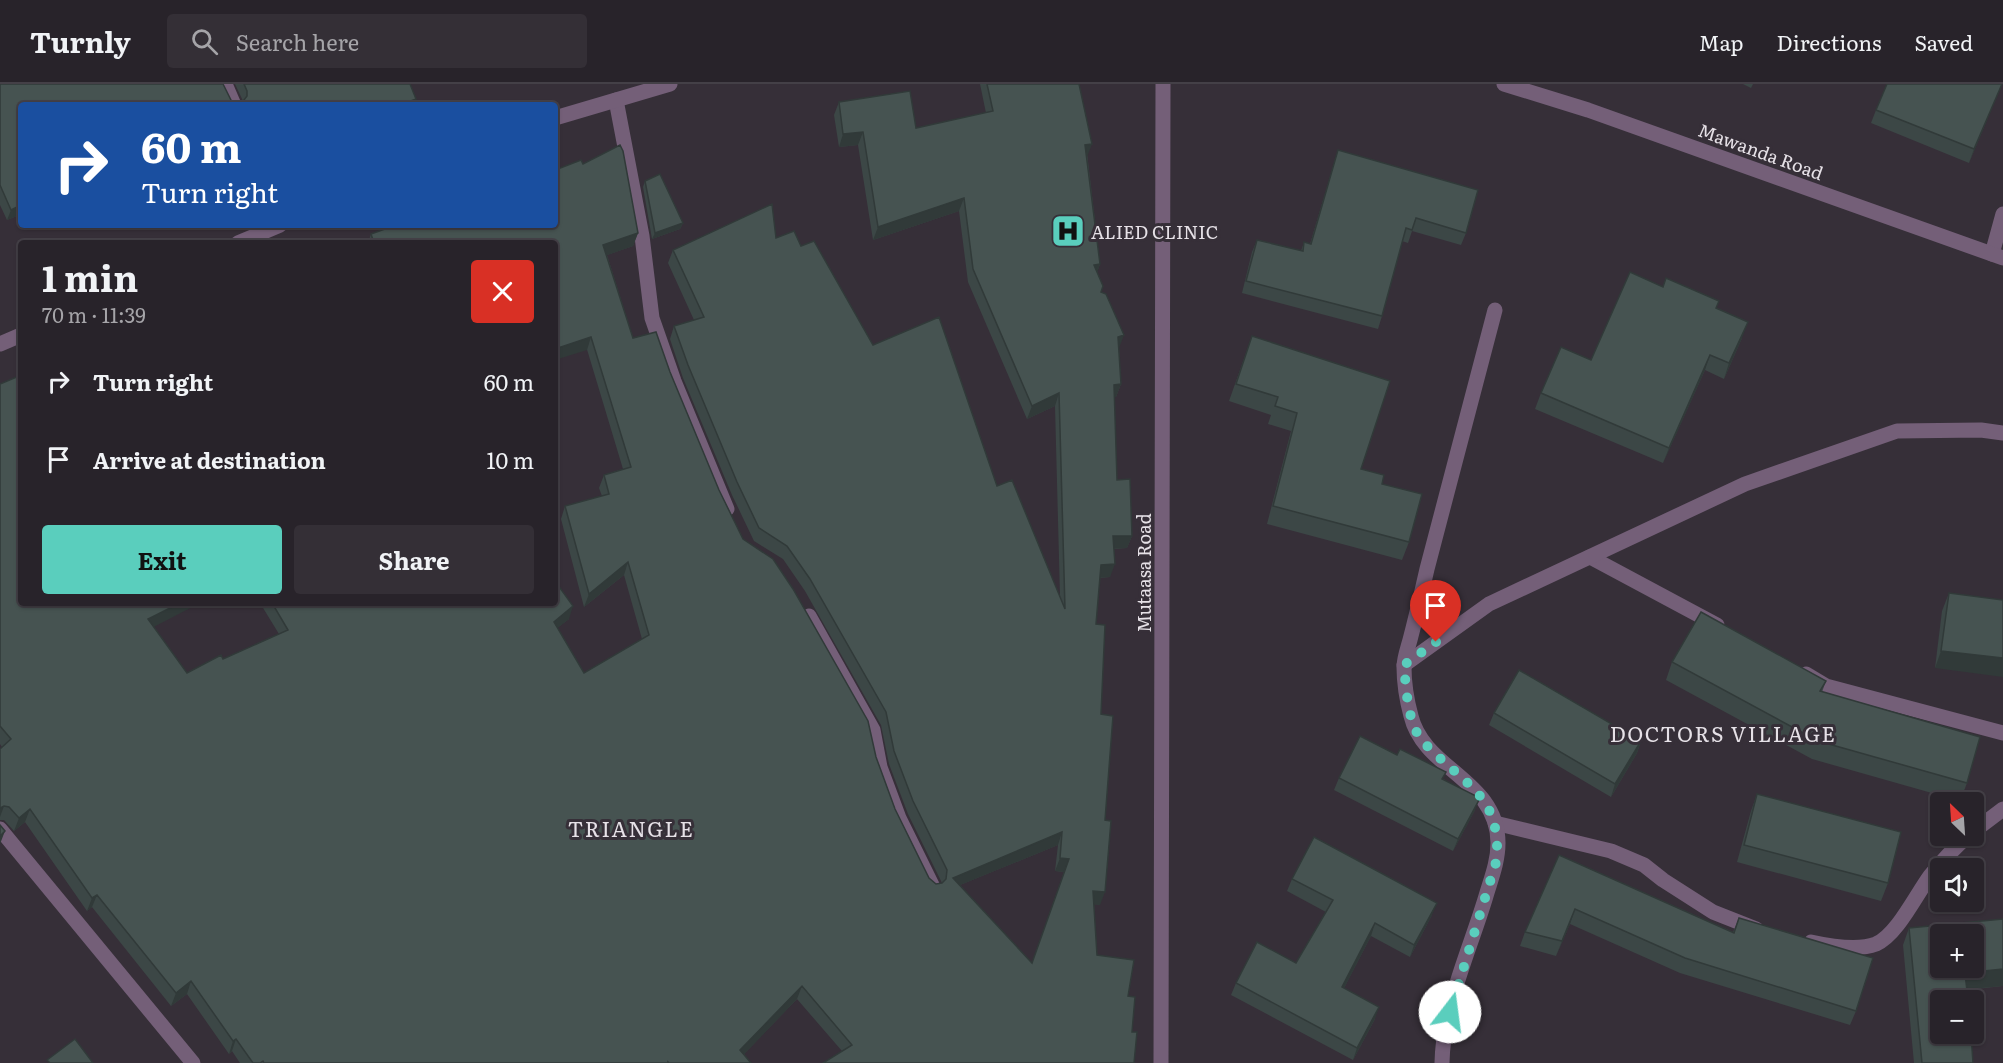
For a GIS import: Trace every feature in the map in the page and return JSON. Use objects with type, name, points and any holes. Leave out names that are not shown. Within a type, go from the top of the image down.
[{"type":"street","points":[[225,84],[233,102]]},
{"type":"street","points":[[558,117],[670,84]]},
{"type":"street","name":"Mutaasa Road","points":[[1161,1063],[1163,84]]},
{"type":"street","name":"Mawanda Road","points":[[1504,84],[1588,110],[1997,256]]},
{"type":"street","points":[[616,100],[642,236],[652,318],[674,381],[732,519]]},
{"type":"street","points":[[1997,256],[2003,214]]},
{"type":"street","points":[[245,240],[273,228]]},
{"type":"street","points":[[1442,1063],[1443,1046],[1454,995],[1497,859],[1498,841],[1495,823],[1487,804],[1477,791],[1430,749],[1418,734],[1412,719],[1404,665],[1447,489],[1495,309]]},
{"type":"street","points":[[0,344],[18,336]]},
{"type":"street","points":[[1404,665],[1489,604],[1745,484],[1897,431],[1981,430],[2003,433]]},
{"type":"street","points":[[1590,557],[1734,635]]},
{"type":"street","points":[[803,606],[873,730],[880,767],[899,818],[933,887]]},
{"type":"street","points":[[1796,669],[1826,686],[2003,733]]},
{"type":"street","points":[[1984,823],[2003,809]]},
{"type":"street","points":[[1495,823],[1611,850],[1644,866],[1713,912],[1769,933]]},
{"type":"street","points":[[0,829],[193,1063]]},
{"type":"street","points":[[1801,940],[1850,948],[1876,944],[1896,927],[1929,877],[1957,846]]},
{"type":"building","points":[[0,84],[223,84],[232,102],[18,102],[18,206],[11,210],[0,185]]},
{"type":"building","points":[[244,84],[410,84],[416,99],[408,102],[242,102],[247,96]]},
{"type":"building","points":[[987,84],[1079,84],[1092,144],[1085,145],[1100,264],[1094,265],[1103,286],[1101,292],[1106,294],[1124,335],[1118,337],[1121,384],[1114,385],[1117,480],[1130,479],[1132,536],[1113,536],[1115,564],[1101,565],[1096,624],[1105,625],[1101,714],[1113,716],[1105,820],[1111,821],[1105,892],[1093,891],[1097,955],[1134,960],[1128,996],[1135,997],[1132,1032],[1137,1032],[1134,1063],[823,1063],[852,1045],[802,986],[740,1050],[751,1063],[264,1063],[263,1061],[253,1063],[236,1039],[233,1041],[191,981],[176,993],[97,895],[92,898],[30,809],[19,818],[9,807],[0,808],[0,749],[11,739],[0,726],[0,384],[18,376],[18,606],[174,606],[148,619],[187,673],[221,655],[223,659],[288,630],[274,606],[558,606],[558,585],[573,606],[554,622],[584,673],[649,635],[628,562],[589,594],[565,506],[609,494],[604,475],[631,467],[591,337],[558,348],[558,240],[373,240],[371,234],[388,228],[558,228],[558,169],[581,160],[583,164],[620,145],[638,233],[603,245],[633,338],[656,332],[670,372],[719,490],[743,539],[773,559],[793,589],[868,721],[876,757],[895,809],[929,878],[936,884],[942,883],[946,879],[947,870],[913,801],[894,751],[886,712],[810,579],[787,546],[759,528],[737,482],[674,326],[704,317],[673,250],[772,204],[776,238],[794,231],[801,246],[814,241],[873,345],[939,317],[997,486],[1012,480],[1065,609],[1059,393],[1032,406],[973,269],[964,198],[878,227],[863,132],[843,134],[839,102],[910,91],[916,128],[993,111]],"holes":[[[1062,832],[1060,858],[1069,859],[1032,963],[953,878]]]},
{"type":"building","points":[[1887,84],[2002,84],[1974,149],[1876,110]]},
{"type":"building","points":[[1338,150],[1478,190],[1466,233],[1416,218],[1412,230],[1406,228],[1382,316],[1246,281],[1257,240],[1303,251],[1304,242],[1311,244]]},
{"type":"building","points":[[660,174],[683,223],[655,233],[645,181]]},
{"type":"building","points":[[1630,272],[1663,287],[1666,278],[1719,301],[1716,308],[1748,322],[1729,363],[1710,355],[1669,448],[1541,393],[1561,347],[1591,360]]},
{"type":"building","points":[[1252,336],[1390,381],[1361,469],[1384,475],[1382,484],[1422,494],[1409,542],[1273,506],[1297,413],[1275,406],[1278,397],[1236,384]]},
{"type":"building","points":[[1949,593],[2003,600],[2003,658],[1941,651]]},
{"type":"building","points":[[1701,612],[1826,681],[1820,691],[1980,737],[1967,783],[1818,741],[1672,662]]},
{"type":"building","points":[[1519,670],[1641,741],[1615,784],[1494,713]]},
{"type":"building","points":[[1360,736],[1397,755],[1400,749],[1446,772],[1442,779],[1480,798],[1458,839],[1339,778]]},
{"type":"building","points":[[1757,794],[1901,832],[1888,883],[1744,845]]},
{"type":"building","points":[[0,825],[5,831],[0,836]]},
{"type":"building","points":[[1314,837],[1437,903],[1414,945],[1375,923],[1342,987],[1379,1007],[1357,1048],[1236,983],[1257,942],[1296,963],[1333,900],[1292,879]]},
{"type":"building","points":[[1559,855],[1734,933],[1739,918],[1873,958],[1856,1011],[1685,958],[1575,909],[1562,941],[1525,932]]},
{"type":"building","points":[[2003,919],[2003,969],[1984,971],[1984,924],[1951,924]]},
{"type":"building","points":[[1930,926],[1930,978],[1966,978],[1967,990],[1930,990],[1930,1044],[1972,1044],[1973,1063],[1922,1063],[1909,928]]},
{"type":"building","points":[[75,1039],[93,1063],[50,1063],[47,1060]]},
{"type":"place","name":"ALIED CLINIC","points":[[1068,231]]},
{"type":"district","name":"DOCTORS VILLAGE","points":[[1723,732]]},
{"type":"district","name":"TRIANGLE","points":[[631,827]]},
{"type":"route","points":[[1436,642],[1404,665],[1412,719],[1418,734],[1430,749],[1477,791],[1487,804],[1495,823],[1498,841],[1497,859],[1450,1012]]}]
